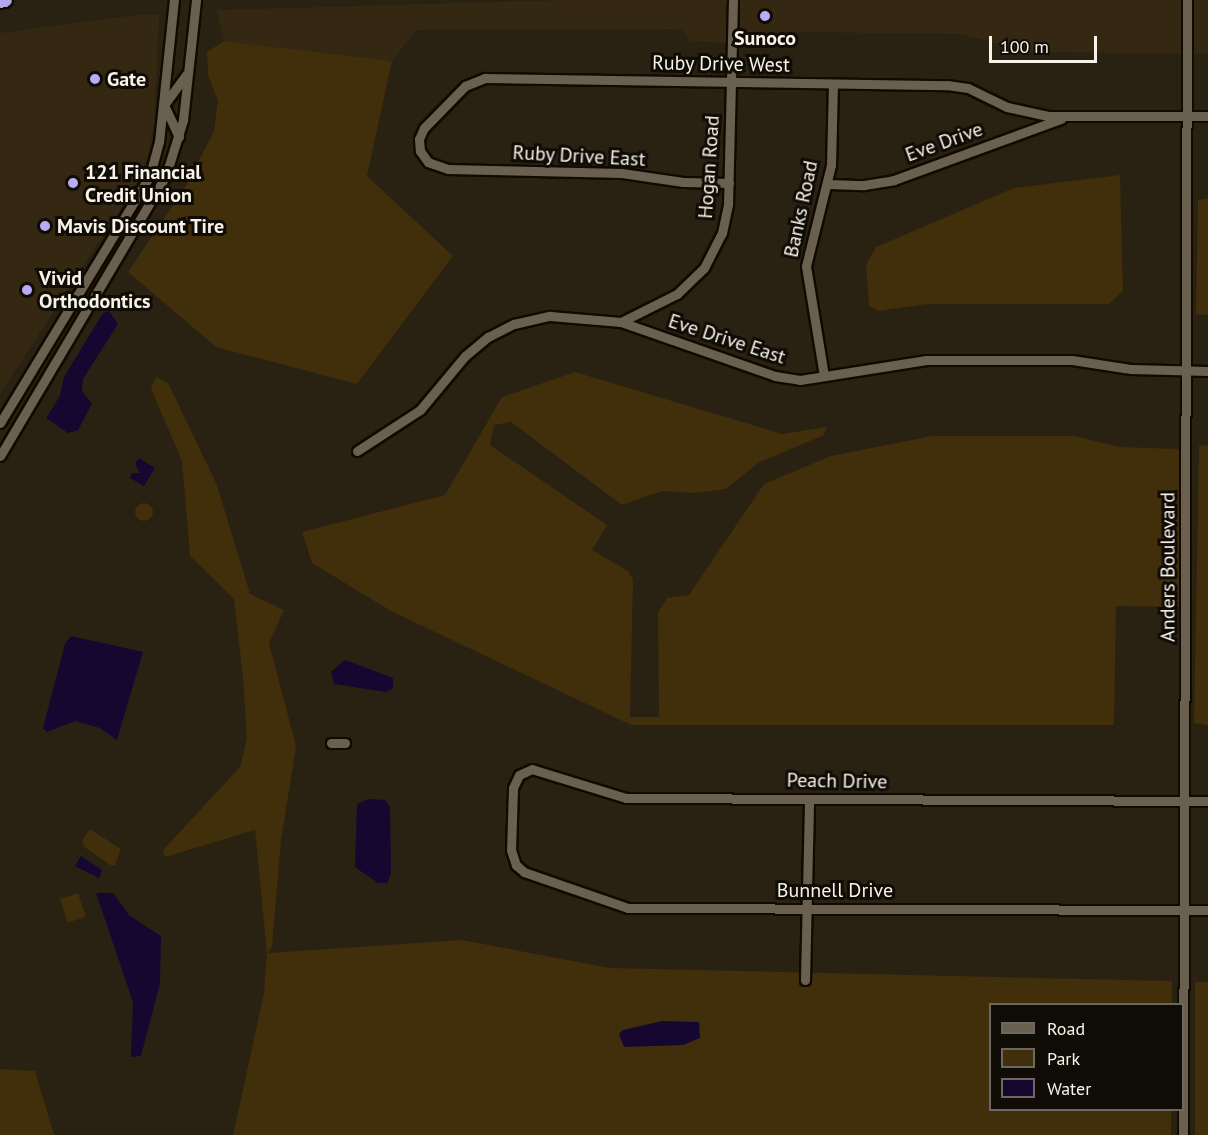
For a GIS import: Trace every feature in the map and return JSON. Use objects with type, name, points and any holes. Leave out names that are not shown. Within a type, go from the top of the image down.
[{"type":"highway","points":[[0,1],[5,0]]},
{"type":"street","points":[[165,0],[173,12]]},
{"type":"street","points":[[12,432],[0,424],[150,175],[164,105],[174,0]]},
{"type":"street","points":[[0,456],[12,432],[154,201],[179,137],[196,0]]},
{"type":"street","name":"Hogan Road","points":[[621,322],[677,294],[704,268],[722,233],[729,183],[733,0]]},
{"type":"street","name":"Anders Boulevard","points":[[1184,1003],[1187,0]]},
{"type":"street","points":[[164,105],[189,70]]},
{"type":"street","name":"Ruby Drive West","points":[[429,162],[419,147],[424,128],[465,86],[476,79],[960,86],[1025,112],[1069,117]]},
{"type":"street","name":"Banks Road","points":[[824,376],[806,266],[828,184],[833,84]]},
{"type":"street","points":[[164,105],[179,137]]},
{"type":"street","points":[[1069,117],[1208,116]]},
{"type":"street","name":"Eve Drive","points":[[828,184],[855,186],[894,180],[1069,117]]},
{"type":"street","name":"Ruby Drive East","points":[[429,162],[448,169],[622,173],[683,182],[729,183]]},
{"type":"street","points":[[89,278],[102,286]]},
{"type":"street","name":"Eve Drive East","points":[[357,451],[420,410],[465,356],[499,330],[550,316],[621,322],[775,376],[800,380],[926,360],[1072,360],[1131,369],[1208,371]]},
{"type":"street","points":[[331,743],[345,743]]},
{"type":"street","name":"Peach Drive","points":[[512,821],[514,783],[519,775],[532,769],[626,798],[1208,801]]},
{"type":"street","points":[[805,980],[809,799]]},
{"type":"street","name":"Bunnell Drive","points":[[512,821],[512,856],[520,870],[614,906],[1208,910]]},
{"type":"street","name":"Anders Boulevard","points":[[1183,1111],[1183,1135]]},
{"type":"shaded area","points":[[566,0],[1208,0],[1208,54],[1029,52],[961,34],[789,32],[774,46],[691,41],[681,29],[416,30],[392,61],[224,41],[217,10]]},
{"type":"shaded area","points":[[136,15],[159,15],[154,125],[149,153],[133,190],[0,394],[0,33]]},
{"type":"green space","points":[[224,41],[392,61],[367,176],[453,256],[357,384],[216,347],[128,272],[186,186],[214,131],[218,101],[208,75],[207,52]]},
{"type":"green space","points":[[1120,175],[1123,291],[1109,304],[927,304],[878,311],[869,306],[866,265],[876,247],[1014,188]]},
{"type":"green space","points":[[1208,198],[1208,315],[1196,314],[1198,200]]},
{"type":"green space","points":[[575,372],[782,434],[827,427],[824,435],[758,463],[726,489],[695,493],[662,491],[622,505],[511,422],[494,425],[490,445],[607,525],[592,550],[628,571],[633,579],[630,717],[659,717],[658,613],[667,598],[689,595],[764,484],[831,456],[932,436],[1074,436],[1120,447],[1181,449],[1182,607],[1116,606],[1114,725],[631,725],[391,611],[312,563],[302,532],[445,495],[502,397]]},
{"type":"green space","points":[[156,377],[168,383],[217,485],[250,594],[284,610],[269,643],[296,746],[281,841],[272,946],[268,953],[462,940],[610,968],[1172,981],[1172,1003],[989,1003],[989,1111],[1171,1111],[1171,1135],[233,1135],[264,993],[267,953],[255,830],[165,857],[163,850],[240,767],[247,739],[243,677],[234,599],[190,556],[182,461],[151,389]]},
{"type":"green space","points":[[1208,445],[1208,725],[1194,723],[1199,446]]},
{"type":"green space","points":[[144,503],[150,506],[153,512],[150,518],[144,521],[138,518],[135,512],[138,506]]},
{"type":"green space","points":[[90,829],[121,849],[115,865],[110,865],[84,847],[82,841]]},
{"type":"green space","points":[[78,893],[86,917],[68,923],[60,899]]},
{"type":"green space","points":[[1195,982],[1208,982],[1208,1135],[1195,1135]]},
{"type":"green space","points":[[0,1069],[35,1071],[54,1135],[0,1135]]},
{"type":"water","points":[[109,311],[118,324],[83,379],[82,391],[92,404],[78,430],[68,433],[46,418],[60,396],[64,377],[103,313]]},
{"type":"water","points":[[139,458],[155,468],[144,486],[130,478],[132,473],[140,473],[135,464]]},
{"type":"water","points":[[71,636],[143,652],[117,740],[100,728],[75,721],[47,732],[43,728],[65,644]]},
{"type":"water","points":[[345,660],[393,678],[393,688],[386,692],[334,684],[331,672]]},
{"type":"water","points":[[369,799],[385,800],[390,807],[391,873],[387,883],[378,883],[355,867],[357,804]]},
{"type":"water","points":[[81,856],[102,870],[99,878],[75,866]]},
{"type":"water","points":[[96,893],[113,893],[130,916],[161,936],[160,983],[141,1056],[131,1057],[133,1002]]},
{"type":"water","points":[[662,1021],[699,1022],[700,1038],[683,1045],[624,1047],[619,1034],[623,1030]]},
{"type":"place","name":"Sunoco","points":[[765,16]]},
{"type":"place","name":"Gate","points":[[95,79]]},
{"type":"place","name":"121 Financial Credit Union","points":[[73,183]]},
{"type":"place","name":"Mavis Discount Tire","points":[[45,226]]},
{"type":"place","name":"Vivid Orthodontics","points":[[27,290]]}]
